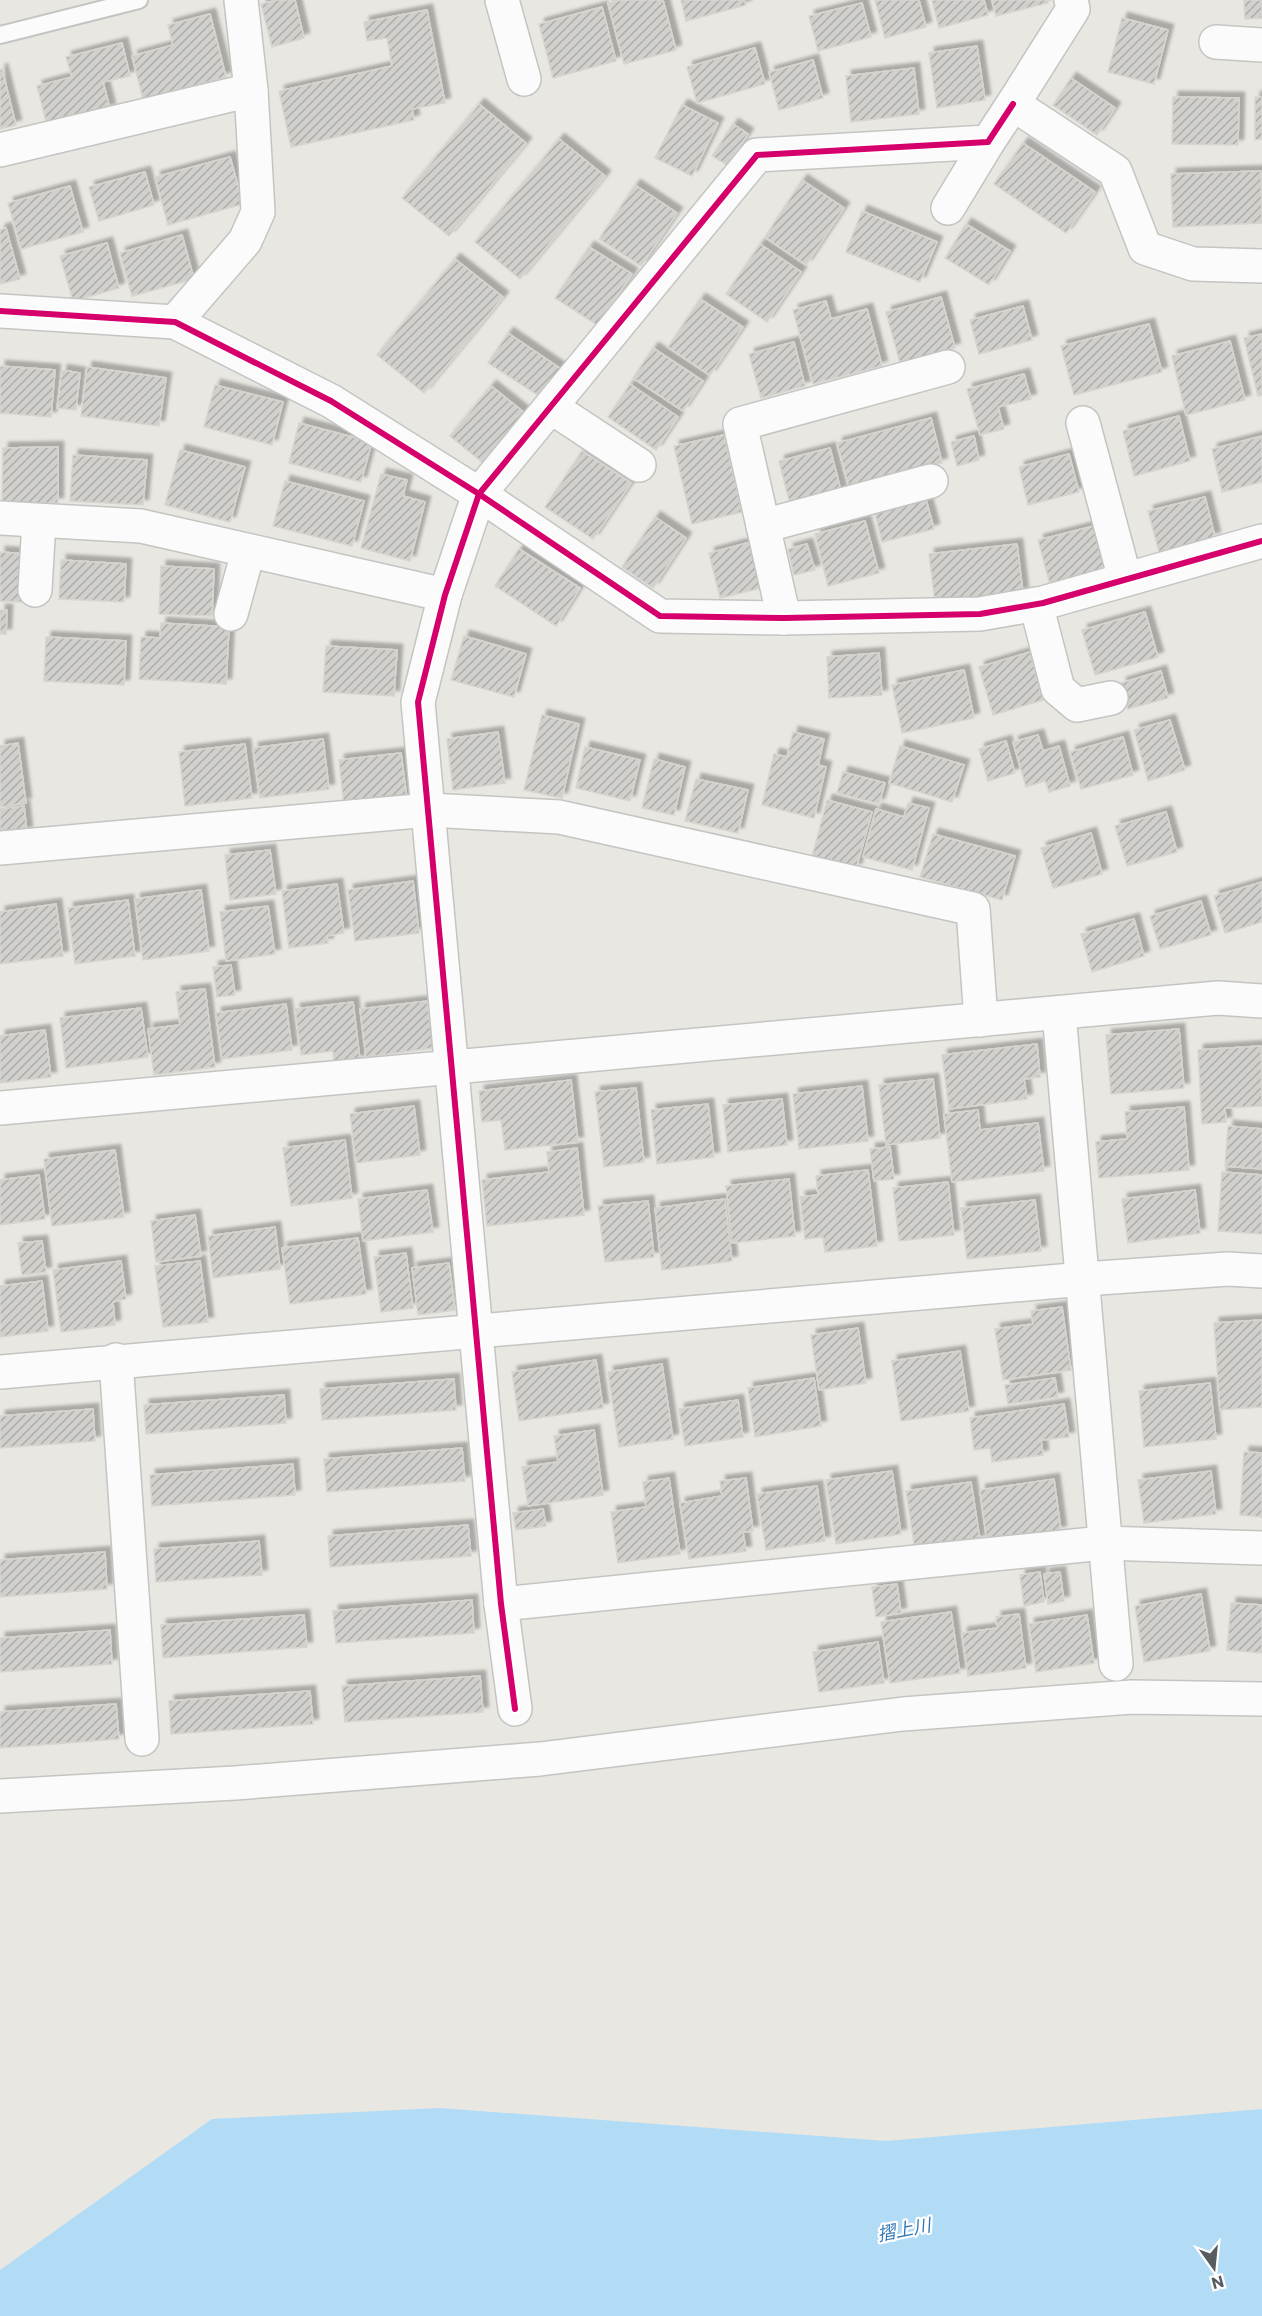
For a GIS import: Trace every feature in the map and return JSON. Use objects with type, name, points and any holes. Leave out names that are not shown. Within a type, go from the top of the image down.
[{"type":"street","points":[[175,322],[245,241],[258,212],[251,90],[241,0]]},
{"type":"street","points":[[502,0],[524,79]]},
{"type":"street","points":[[948,208],[1073,9],[1071,0]]},
{"type":"street","points":[[1216,42],[1262,45]]},
{"type":"street","points":[[0,150],[251,90]]},
{"type":"street","points":[[1013,104],[1115,171],[1145,248],[1193,264],[1262,266]]},
{"type":"street","points":[[515,1709],[501,1604],[418,702],[445,595],[479,494],[757,155],[988,142]]},
{"type":"street","points":[[0,311],[175,322],[331,401],[479,494],[660,616],[784,618],[980,614],[1036,604],[1262,541]]},
{"type":"street","points":[[784,618],[740,424],[948,367]]},
{"type":"street","points":[[551,407],[639,465]]},
{"type":"street","points":[[1083,423],[1125,579]]},
{"type":"street","points":[[763,526],[931,481]]},
{"type":"street","points":[[0,518],[141,526],[445,595]]},
{"type":"street","points":[[35,590],[39,521]]},
{"type":"street","points":[[231,614],[248,552]]},
{"type":"street","points":[[1036,604],[1058,689],[1077,705],[1111,698]]},
{"type":"street","points":[[0,848],[429,810],[559,817],[973,909],[981,1020]]},
{"type":"street","points":[[0,1108],[1218,998],[1262,1001]]},
{"type":"street","points":[[1059,1013],[1084,1279],[1103,1543],[1116,1664]]},
{"type":"street","points":[[0,1372],[475,1329],[1084,1279],[1227,1269],[1262,1271]]},
{"type":"street","points":[[116,1360],[142,1739]]},
{"type":"street","points":[[501,1604],[1103,1543],[1262,1548]]},
{"type":"street","points":[[0,1796],[235,1783],[540,1759],[903,1714],[1132,1697],[1262,1699]]},
{"type":"lane","points":[[0,35],[139,0]]},
{"type":"water","name":"摺上川","points":[[439,2108],[886,2141],[1262,2109],[1262,2316],[0,2316],[0,2270],[212,2119]]},
{"type":"building","points":[[277,0],[295,0],[304,38],[272,47],[261,4]]},
{"type":"building","points":[[621,0],[663,0],[676,50],[624,64],[608,3]]},
{"type":"building","points":[[681,0],[744,0],[746,5],[686,21]]},
{"type":"building","points":[[875,0],[919,0],[926,27],[885,38]]},
{"type":"building","points":[[932,0],[984,0],[988,15],[939,28]]},
{"type":"building","points":[[992,0],[1047,0],[1048,3],[996,16]]},
{"type":"building","points":[[1244,0],[1262,0],[1262,18],[1245,19]]},
{"type":"building","points":[[862,3],[871,37],[818,51],[809,16]]},
{"type":"building","points":[[602,7],[616,61],[553,78],[539,24]]},
{"type":"building","points":[[427,10],[445,103],[412,109],[414,120],[291,147],[279,91],[392,66],[387,38],[367,41],[364,22]]},
{"type":"building","points":[[210,14],[226,77],[143,99],[132,56],[173,45],[168,25]]},
{"type":"building","points":[[1122,18],[1168,30],[1154,84],[1108,72]]},
{"type":"building","points":[[122,43],[130,76],[103,82],[110,109],[47,125],[37,86],[72,77],[66,57]]},
{"type":"building","points":[[977,46],[985,100],[937,108],[929,53]]},
{"type":"building","points":[[755,48],[765,84],[697,103],[687,67]]},
{"type":"building","points":[[813,60],[823,98],[779,110],[769,72]]},
{"type":"building","points":[[914,68],[919,114],[851,122],[846,76]]},
{"type":"building","points":[[2,69],[16,125],[0,129],[0,70]]},
{"type":"building","points":[[1071,78],[1115,108],[1097,135],[1053,105]]},
{"type":"building","points":[[1173,97],[1239,98],[1238,145],[1172,144]]},
{"type":"building","points":[[1255,97],[1262,97],[1262,139],[1255,140]]},
{"type":"building","points":[[479,104],[526,143],[449,236],[402,198]]},
{"type":"building","points":[[682,105],[718,123],[692,176],[655,158]]},
{"type":"building","points":[[733,124],[748,134],[727,165],[712,156]]},
{"type":"building","points":[[559,139],[605,176],[520,279],[475,242]]},
{"type":"building","points":[[1023,143],[1095,192],[1066,233],[994,184]]},
{"type":"building","points":[[230,157],[243,204],[168,225],[155,177]]},
{"type":"building","points":[[1261,171],[1262,223],[1173,227],[1171,174]]},
{"type":"building","points":[[145,172],[154,205],[99,221],[89,187]]},
{"type":"building","points":[[802,180],[844,208],[806,265],[765,237]]},
{"type":"building","points":[[635,185],[677,213],[641,266],[599,239]]},
{"type":"building","points":[[70,186],[83,232],[21,249],[8,203]]},
{"type":"building","points":[[862,211],[937,242],[920,282],[846,252]]},
{"type":"building","points":[[966,224],[1010,251],[989,285],[945,258]]},
{"type":"building","points":[[6,228],[20,279],[0,284],[0,230]]},
{"type":"building","points":[[182,235],[194,279],[132,296],[120,253]]},
{"type":"building","points":[[107,243],[119,288],[73,301],[60,256]]},
{"type":"building","points":[[760,244],[801,272],[767,322],[726,294]]},
{"type":"building","points":[[589,247],[632,274],[597,325],[555,298]]},
{"type":"building","points":[[455,259],[503,297],[424,393],[377,355]]},
{"type":"building","points":[[941,297],[955,348],[900,363],[886,312]]},
{"type":"building","points":[[700,299],[743,327],[710,375],[668,347]]},
{"type":"building","points":[[826,301],[831,319],[867,309],[882,366],[813,384],[793,310]]},
{"type":"building","points":[[1023,306],[1032,340],[979,354],[970,320]]},
{"type":"building","points":[[1149,324],[1162,372],[1074,395],[1061,346]]},
{"type":"building","points":[[508,333],[561,369],[542,398],[488,363]]},
{"type":"building","points":[[1262,334],[1262,395],[1258,396],[1244,338]]},
{"type":"building","points":[[1230,341],[1245,400],[1186,415],[1172,356]]},
{"type":"building","points":[[794,342],[805,386],[761,398],[749,354]]},
{"type":"building","points":[[653,348],[703,381],[683,411],[633,378]]},
{"type":"building","points":[[0,366],[55,370],[51,417],[0,413]]},
{"type":"building","points":[[87,367],[166,378],[159,426],[81,416]]},
{"type":"building","points":[[62,370],[80,373],[76,410],[57,408]]},
{"type":"building","points":[[1024,374],[1031,399],[998,407],[1004,429],[980,435],[967,389]]},
{"type":"building","points":[[630,384],[678,417],[656,450],[608,417]]},
{"type":"building","points":[[215,385],[283,402],[272,445],[204,427]]},
{"type":"building","points":[[491,386],[531,418],[489,468],[450,436]]},
{"type":"building","points":[[1179,416],[1190,461],[1134,476],[1123,431]]},
{"type":"building","points":[[931,418],[942,463],[849,487],[837,443]]},
{"type":"building","points":[[299,423],[372,442],[361,482],[289,463]]},
{"type":"building","points":[[724,435],[742,512],[692,524],[674,446]]},
{"type":"building","points":[[974,436],[979,460],[957,466],[951,442]]},
{"type":"building","points":[[1262,436],[1262,482],[1222,492],[1212,449]]},
{"type":"building","points":[[58,447],[58,503],[2,503],[3,448]]},
{"type":"building","points":[[830,448],[842,495],[791,508],[779,461]]},
{"type":"building","points":[[180,450],[245,467],[230,522],[165,505]]},
{"type":"building","points":[[582,451],[631,483],[593,539],[545,507]]},
{"type":"building","points":[[1069,454],[1079,492],[1028,505],[1019,467]]},
{"type":"building","points":[[73,455],[147,460],[143,505],[70,501]]},
{"type":"building","points":[[381,474],[407,480],[403,496],[425,502],[410,561],[361,548]]},
{"type":"building","points":[[285,481],[364,501],[352,546],[273,526]]},
{"type":"building","points":[[925,496],[934,529],[882,542],[874,509]]},
{"type":"building","points":[[1205,497],[1215,537],[1159,552],[1148,511]]},
{"type":"building","points":[[655,517],[686,538],[653,588],[622,567]]},
{"type":"building","points":[[865,521],[879,573],[828,586],[815,534]]},
{"type":"building","points":[[1098,525],[1110,569],[1050,585],[1038,540]]},
{"type":"building","points":[[751,542],[762,588],[720,598],[709,553]]},
{"type":"building","points":[[807,544],[815,570],[794,575],[788,549]]},
{"type":"building","points":[[1017,544],[1023,593],[935,603],[929,554]]},
{"type":"building","points":[[519,549],[580,588],[556,626],[495,586]]},
{"type":"building","points":[[0,552],[27,554],[25,602],[0,601]]},
{"type":"building","points":[[61,560],[126,564],[124,602],[59,599]]},
{"type":"building","points":[[161,566],[214,569],[212,616],[159,614]]},
{"type":"building","points":[[0,610],[7,610],[6,634],[0,634]]},
{"type":"building","points":[[1145,612],[1158,657],[1095,675],[1082,630]]},
{"type":"building","points":[[161,623],[229,627],[226,684],[139,679],[141,637],[160,638]]},
{"type":"building","points":[[464,636],[526,654],[514,697],[451,680]]},
{"type":"building","points":[[46,637],[126,641],[124,685],[44,681]]},
{"type":"building","points":[[326,646],[397,650],[394,696],[323,692]]},
{"type":"building","points":[[1030,652],[1043,700],[993,715],[979,667]]},
{"type":"building","points":[[879,653],[882,695],[829,698],[827,657]]},
{"type":"building","points":[[964,670],[974,718],[902,733],[892,685]]},
{"type":"building","points":[[1161,671],[1168,698],[1128,709],[1121,683]]},
{"type":"building","points":[[542,715],[579,724],[562,798],[524,790]]},
{"type":"building","points":[[1170,720],[1185,770],[1148,781],[1134,730]]},
{"type":"building","points":[[498,732],[505,783],[453,790],[447,739]]},
{"type":"building","points":[[793,732],[824,739],[818,765],[826,767],[814,818],[762,805],[774,754],[787,757]]},
{"type":"building","points":[[1038,735],[1043,751],[1059,746],[1070,786],[1049,792],[1045,781],[1026,787],[1013,742]]},
{"type":"building","points":[[1123,737],[1133,775],[1081,789],[1070,752]]},
{"type":"building","points":[[323,739],[329,789],[260,798],[253,748]]},
{"type":"building","points":[[1006,741],[1015,773],[988,781],[979,749]]},
{"type":"building","points":[[18,743],[26,803],[0,807],[0,746]]},
{"type":"building","points":[[245,744],[252,798],[185,806],[179,752]]},
{"type":"building","points":[[900,746],[964,765],[952,802],[889,783]]},
{"type":"building","points":[[585,747],[640,760],[630,801],[576,788]]},
{"type":"building","points":[[401,753],[407,799],[344,807],[339,760]]},
{"type":"building","points":[[654,759],[685,767],[674,815],[642,808]]},
{"type":"building","points":[[843,772],[885,783],[879,804],[837,793]]},
{"type":"building","points":[[696,779],[748,790],[738,833],[685,821]]},
{"type":"building","points":[[827,800],[872,812],[856,869],[812,857]]},
{"type":"building","points":[[908,803],[929,808],[912,870],[863,857],[876,809],[904,817]]},
{"type":"building","points":[[24,806],[27,832],[0,836],[0,809]]},
{"type":"building","points":[[1166,812],[1177,852],[1127,866],[1115,826]]},
{"type":"building","points":[[1091,833],[1102,874],[1053,888],[1041,848]]},
{"type":"building","points":[[933,834],[1015,856],[1002,900],[920,877]]},
{"type":"building","points":[[270,850],[276,894],[230,900],[225,855]]},
{"type":"building","points":[[413,881],[419,933],[355,941],[348,890]]},
{"type":"building","points":[[1262,882],[1262,922],[1225,933],[1214,896]]},
{"type":"building","points":[[337,884],[344,933],[327,936],[328,943],[289,948],[282,891]]},
{"type":"building","points":[[201,890],[209,951],[143,960],[135,899]]},
{"type":"building","points":[[128,900],[135,956],[75,964],[68,908]]},
{"type":"building","points":[[1201,901],[1211,935],[1160,949],[1150,916]]},
{"type":"building","points":[[56,904],[63,956],[0,964],[0,912]]},
{"type":"building","points":[[268,906],[275,954],[226,961],[220,912]]},
{"type":"building","points":[[1134,919],[1144,956],[1092,972],[1081,934]]},
{"type":"building","points":[[231,965],[235,995],[217,997],[213,967]]},
{"type":"building","points":[[205,989],[215,1067],[154,1075],[148,1029],[180,1025],[176,992]]},
{"type":"building","points":[[427,1001],[433,1048],[366,1057],[360,1009]]},
{"type":"building","points":[[353,1002],[360,1060],[334,1064],[333,1051],[301,1055],[295,1009]]},
{"type":"building","points":[[286,1004],[292,1050],[222,1059],[216,1013]]},
{"type":"building","points":[[141,1008],[148,1057],[66,1068],[60,1018]]},
{"type":"building","points":[[1179,1029],[1184,1088],[1111,1094],[1106,1035]]},
{"type":"building","points":[[45,1030],[51,1077],[0,1083],[0,1036]]},
{"type":"building","points":[[1037,1044],[1040,1077],[1024,1079],[1027,1099],[949,1109],[942,1055]]},
{"type":"building","points":[[1261,1046],[1262,1106],[1225,1108],[1226,1122],[1202,1124],[1198,1050]]},
{"type":"building","points":[[933,1079],[940,1138],[886,1145],[879,1085]]},
{"type":"building","points":[[571,1080],[578,1142],[505,1150],[501,1120],[482,1122],[479,1091]]},
{"type":"building","points":[[862,1086],[868,1141],[799,1149],[793,1094]]},
{"type":"building","points":[[636,1088],[644,1162],[604,1167],[595,1092]]},
{"type":"building","points":[[782,1099],[787,1145],[728,1152],[723,1105]]},
{"type":"building","points":[[708,1104],[714,1157],[657,1164],[651,1110]]},
{"type":"building","points":[[414,1106],[420,1155],[356,1163],[350,1114]]},
{"type":"building","points":[[1184,1107],[1189,1170],[1099,1178],[1096,1142],[1127,1139],[1125,1112]]},
{"type":"building","points":[[978,1110],[980,1130],[1038,1123],[1044,1171],[952,1182],[944,1114]]},
{"type":"building","points":[[1228,1126],[1262,1129],[1262,1169],[1225,1166]]},
{"type":"building","points":[[345,1140],[352,1198],[291,1206],[283,1148]]},
{"type":"building","points":[[890,1147],[894,1179],[874,1181],[870,1149]]},
{"type":"building","points":[[577,1148],[584,1215],[487,1226],[482,1180],[549,1172],[547,1152]]},
{"type":"building","points":[[115,1150],[124,1217],[52,1226],[44,1159]]},
{"type":"building","points":[[868,1170],[877,1246],[825,1252],[823,1237],[805,1239],[800,1197],[818,1195],[816,1176]]},
{"type":"building","points":[[1222,1172],[1262,1175],[1262,1234],[1218,1231]]},
{"type":"building","points":[[39,1175],[45,1219],[0,1225],[0,1180]]},
{"type":"building","points":[[789,1179],[795,1236],[732,1243],[726,1186]]},
{"type":"building","points":[[948,1182],[954,1235],[899,1241],[893,1188]]},
{"type":"building","points":[[427,1190],[433,1232],[363,1241],[358,1199]]},
{"type":"building","points":[[1195,1190],[1200,1233],[1128,1243],[1122,1199]]},
{"type":"building","points":[[725,1199],[732,1261],[662,1270],[655,1208]]},
{"type":"building","points":[[1035,1200],[1041,1251],[967,1259],[961,1208]]},
{"type":"building","points":[[648,1201],[654,1257],[605,1262],[598,1206]]},
{"type":"building","points":[[195,1215],[201,1256],[156,1262],[151,1221]]},
{"type":"building","points":[[275,1227],[280,1269],[213,1278],[208,1236]]},
{"type":"building","points":[[358,1238],[366,1294],[290,1304],[282,1248]]},
{"type":"building","points":[[42,1241],[46,1272],[22,1275],[18,1243]]},
{"type":"building","points":[[406,1253],[413,1308],[381,1312],[374,1257]]},
{"type":"building","points":[[121,1261],[126,1299],[113,1302],[115,1325],[61,1332],[53,1270]]},
{"type":"building","points":[[200,1261],[208,1322],[163,1327],[155,1266]]},
{"type":"building","points":[[449,1263],[455,1310],[418,1315],[412,1268]]},
{"type":"building","points":[[42,1281],[48,1331],[0,1337],[0,1286]]},
{"type":"building","points":[[1062,1307],[1071,1370],[1003,1380],[995,1329],[1033,1324],[1031,1311]]},
{"type":"building","points":[[1262,1320],[1262,1407],[1220,1410],[1214,1323]]},
{"type":"building","points":[[858,1328],[866,1383],[819,1390],[811,1335]]},
{"type":"building","points":[[960,1351],[969,1411],[901,1421],[892,1361]]},
{"type":"building","points":[[596,1360],[603,1408],[519,1421],[512,1372]]},
{"type":"building","points":[[662,1364],[673,1439],[619,1447],[608,1372]]},
{"type":"building","points":[[814,1378],[821,1426],[755,1437],[748,1388]]},
{"type":"building","points":[[1055,1378],[1058,1397],[1008,1404],[1005,1385]]},
{"type":"building","points":[[454,1379],[456,1410],[322,1420],[320,1389]]},
{"type":"building","points":[[1210,1383],[1216,1439],[1144,1447],[1139,1391]]},
{"type":"building","points":[[284,1395],[286,1423],[146,1434],[144,1405]]},
{"type":"building","points":[[738,1400],[743,1437],[685,1446],[679,1409]]},
{"type":"building","points":[[1064,1404],[1069,1437],[1041,1440],[1043,1455],[992,1462],[990,1448],[974,1450],[970,1418]]},
{"type":"building","points":[[93,1409],[95,1441],[0,1448],[0,1416]]},
{"type":"building","points":[[594,1430],[603,1495],[528,1506],[522,1467],[558,1462],[554,1436]]},
{"type":"building","points":[[462,1448],[465,1481],[327,1492],[324,1459]]},
{"type":"building","points":[[1244,1452],[1262,1453],[1262,1517],[1240,1515]]},
{"type":"building","points":[[293,1464],[295,1495],[152,1506],[150,1475]]},
{"type":"building","points":[[892,1471],[901,1534],[836,1544],[826,1480]]},
{"type":"building","points":[[1211,1471],[1216,1514],[1144,1523],[1138,1480]]},
{"type":"building","points":[[669,1478],[680,1554],[618,1563],[611,1512],[646,1507],[643,1482]]},
{"type":"building","points":[[746,1478],[753,1531],[743,1532],[746,1551],[689,1559],[680,1503],[722,1496],[720,1481]]},
{"type":"building","points":[[1054,1479],[1061,1531],[987,1542],[980,1490]]},
{"type":"building","points":[[971,1482],[980,1540],[915,1550],[906,1491]]},
{"type":"building","points":[[817,1486],[825,1541],[766,1550],[757,1494]]},
{"type":"building","points":[[543,1509],[546,1526],[516,1530],[513,1513]]},
{"type":"building","points":[[468,1525],[471,1556],[330,1567],[328,1536]]},
{"type":"building","points":[[259,1541],[262,1575],[156,1582],[154,1549]]},
{"type":"building","points":[[105,1552],[107,1589],[0,1597],[0,1560]]},
{"type":"building","points":[[1040,1572],[1044,1602],[1024,1606],[1020,1575]]},
{"type":"building","points":[[1060,1572],[1064,1601],[1048,1604],[1044,1574]]},
{"type":"building","points":[[897,1584],[901,1613],[876,1617],[872,1587]]},
{"type":"building","points":[[1201,1594],[1210,1651],[1144,1662],[1135,1606]]},
{"type":"building","points":[[472,1600],[474,1633],[336,1643],[333,1611]]},
{"type":"building","points":[[1231,1603],[1262,1605],[1262,1653],[1227,1650]]},
{"type":"building","points":[[951,1612],[960,1673],[890,1683],[881,1622]]},
{"type":"building","points":[[1019,1614],[1026,1668],[968,1676],[962,1633],[997,1628],[996,1617]]},
{"type":"building","points":[[304,1615],[307,1647],[163,1658],[161,1625]]},
{"type":"building","points":[[1087,1615],[1094,1663],[1036,1672],[1029,1624]]},
{"type":"building","points":[[110,1630],[112,1664],[0,1672],[0,1638]]},
{"type":"building","points":[[878,1642],[884,1683],[819,1692],[813,1652]]},
{"type":"building","points":[[480,1676],[483,1712],[345,1722],[342,1686]]},
{"type":"building","points":[[310,1691],[313,1724],[171,1734],[169,1701]]},
{"type":"building","points":[[116,1704],[119,1739],[0,1748],[0,1712]]},
{"type":"cycle path","points":[[515,1709],[501,1604],[418,702],[445,595],[479,494],[757,155],[988,142],[1013,104]]},
{"type":"cycle path","points":[[0,311],[175,322],[331,401],[479,494],[660,616],[784,618],[980,614],[1043,603],[1262,541]]}]
